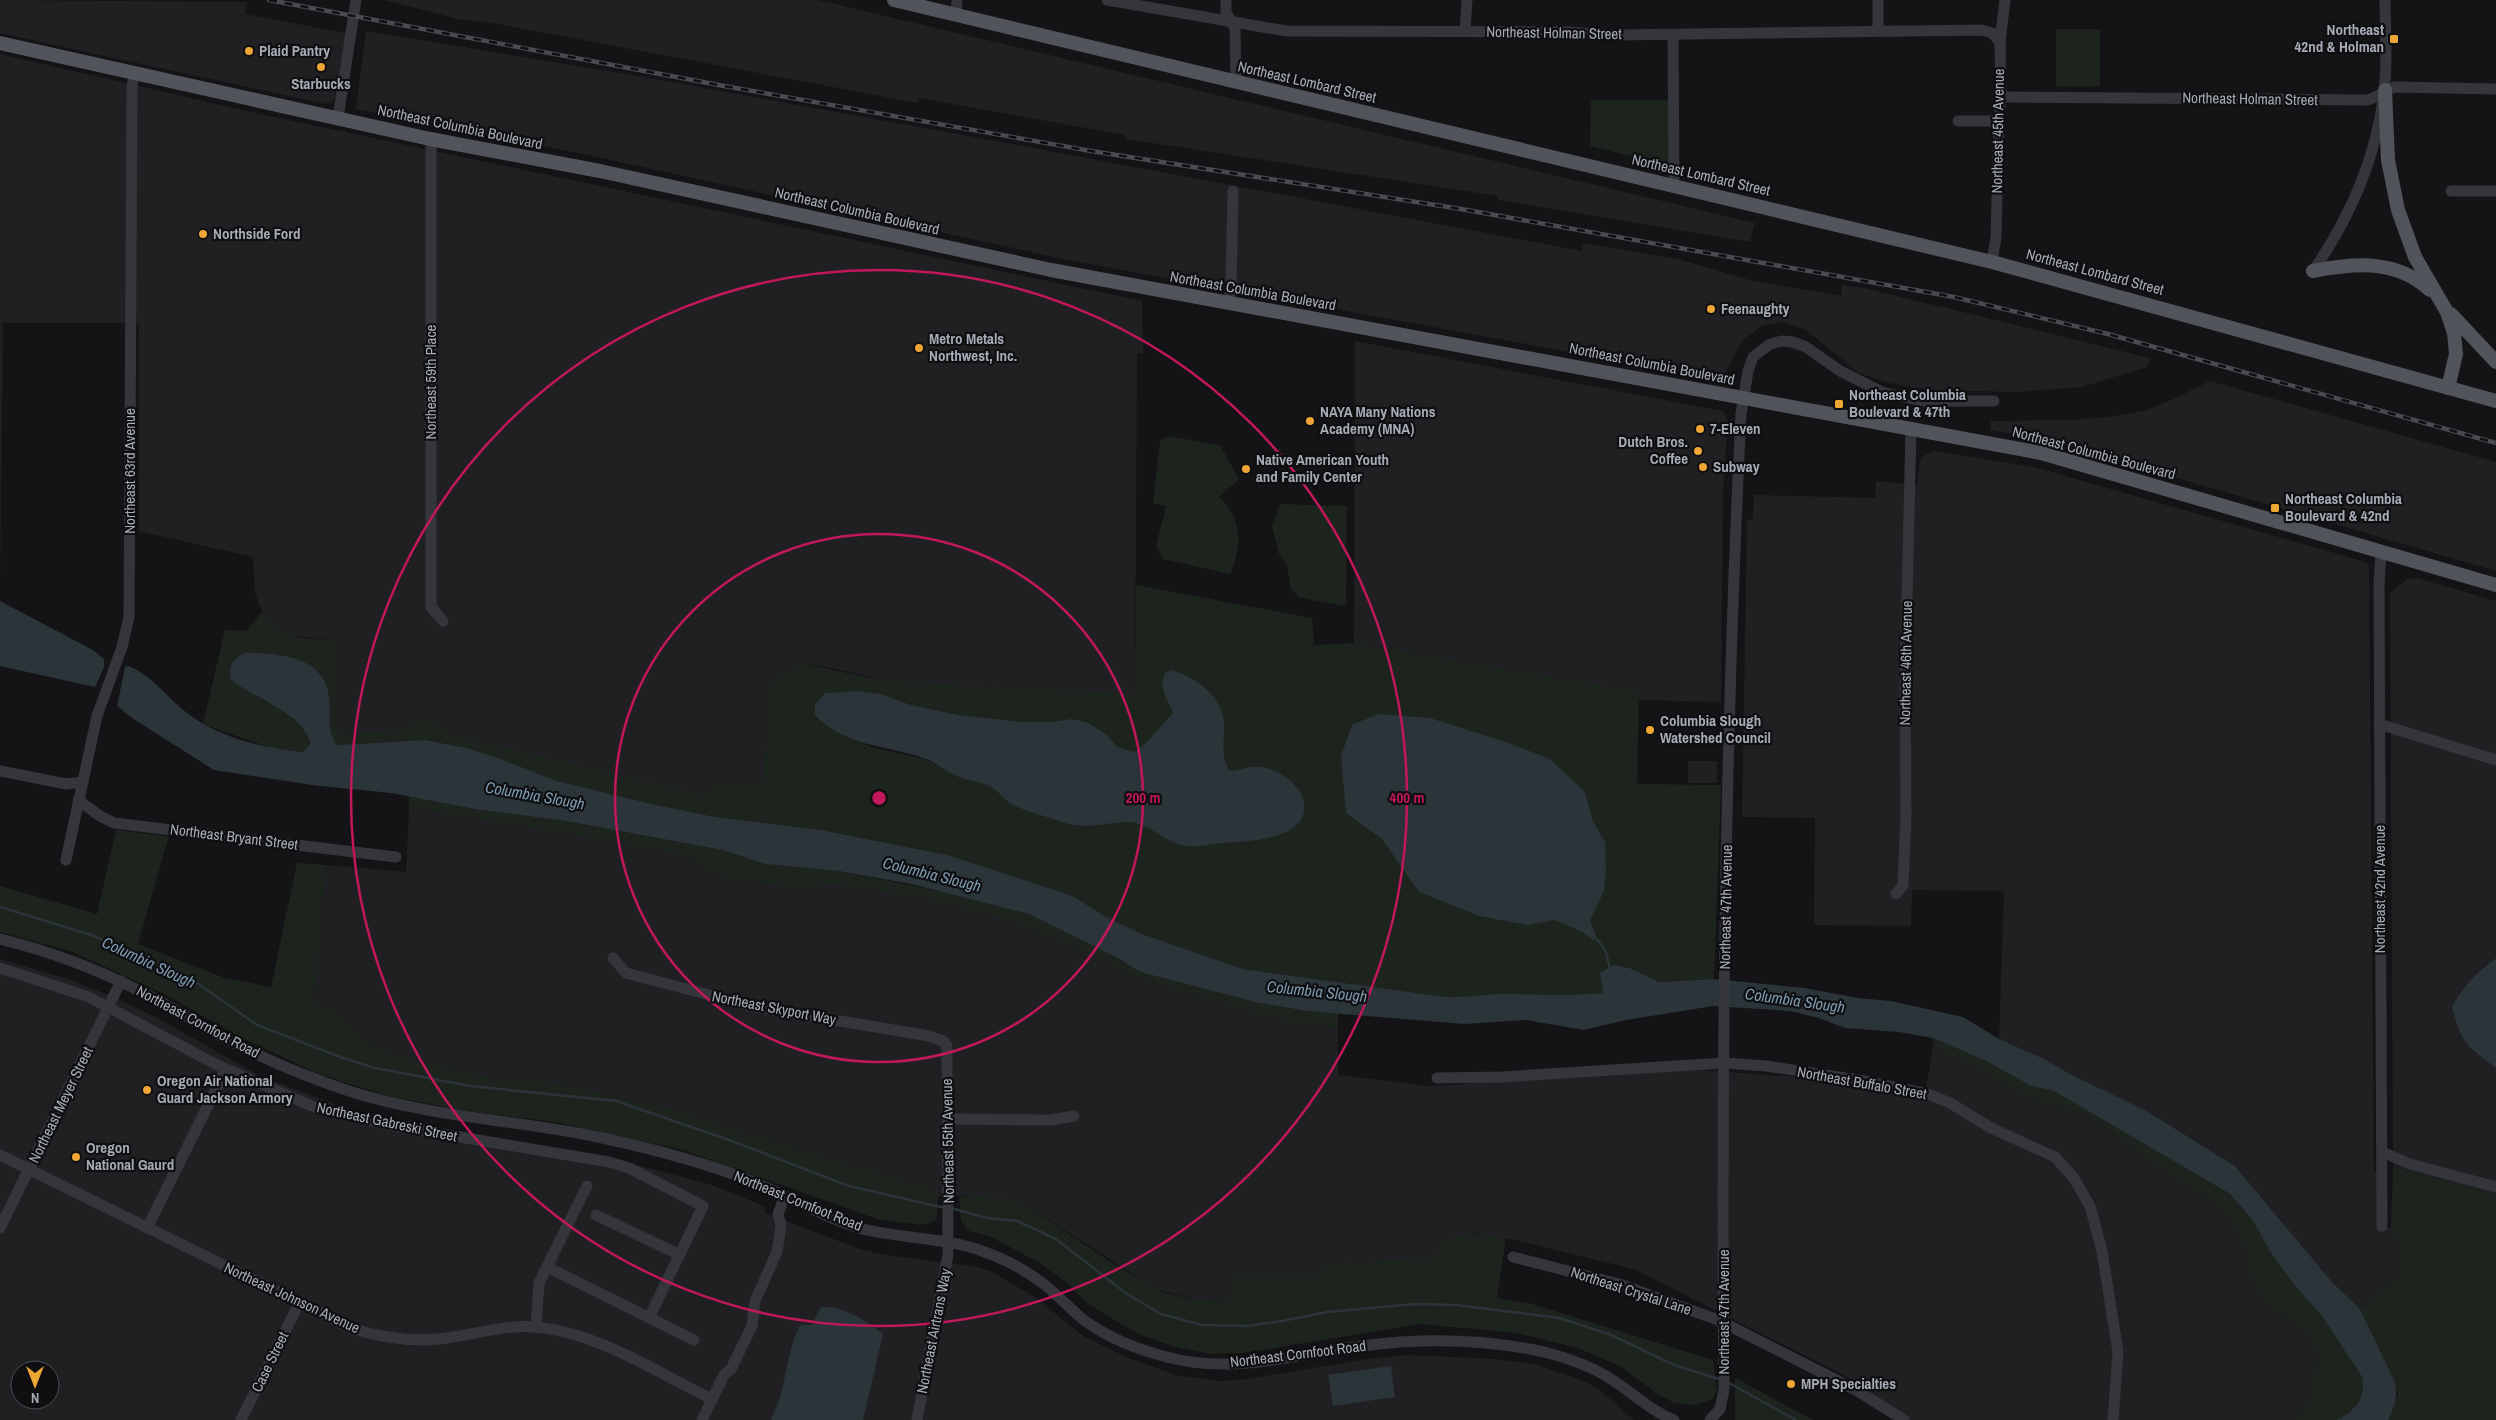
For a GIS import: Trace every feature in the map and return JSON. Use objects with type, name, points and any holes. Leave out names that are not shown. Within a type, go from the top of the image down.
[{"type":"main road","name":"Northeast Lombard Street","points":[[894,0],[1992,262],[2496,401]]},
{"type":"main road","name":"Northeast Columbia Boulevard","points":[[0,43],[430,139],[600,171],[1024,265],[2066,459],[2496,586]]},
{"type":"main road","points":[[2385,90],[2388,160],[2396,201],[2415,257],[2449,318],[2456,342],[2456,361],[2448,388]]},
{"type":"main road","points":[[2313,271],[2358,264],[2387,267],[2419,281],[2496,362]]},
{"type":"street","points":[[338,118],[356,0]]},
{"type":"street","points":[[956,15],[957,0]]},
{"type":"street","name":"Northeast Holman Street","points":[[1107,0],[1286,30],[1673,35],[1981,30],[1992,33],[2000,42]]},
{"type":"street","points":[[1226,0],[1226,12],[1236,34],[1236,82]]},
{"type":"street","points":[[1465,31],[1466,0]]},
{"type":"street","points":[[1878,0],[1878,31]]},
{"type":"street","name":"Northeast 45th Avenue","points":[[1992,262],[1996,237],[1998,121],[2001,97],[2000,42],[2005,0]]},
{"type":"street","points":[[2313,271],[2344,222],[2357,194],[2380,118],[2385,90],[2385,0]]},
{"type":"street","points":[[1673,35],[1674,186]]},
{"type":"street","name":"Northeast 63rd Avenue","points":[[66,860],[97,716],[124,639],[129,617],[132,88],[134,73]]},
{"type":"street","name":"Northeast Holman Street","points":[[2001,97],[2366,100],[2385,90],[2396,87],[2496,89]]},
{"type":"street","points":[[1958,121],[1998,121]]},
{"type":"street","name":"Northeast 59th Place","points":[[430,139],[430,607],[443,621]]},
{"type":"street","points":[[1229,302],[1233,191]]},
{"type":"street","points":[[2451,191],[2496,192]]},
{"type":"street","points":[[1744,398],[1749,366],[1753,356],[1770,344],[1788,341],[1806,347],[1840,372],[1884,393],[1924,401],[1994,401]]},
{"type":"street","name":"Northeast 47th Avenue","points":[[1713,1417],[1722,1402],[1724,1389],[1724,1015],[1736,523],[1744,398]]},
{"type":"street","name":"Northeast 46th Avenue","points":[[1896,894],[1903,885],[1906,816],[1905,687],[1911,429]]},
{"type":"street","name":"Northeast 42nd Avenue","points":[[2381,552],[2379,567],[2379,724],[2382,1226]]},
{"type":"street","points":[[2379,724],[2496,760]]},
{"type":"street","points":[[0,771],[66,784],[83,782]]},
{"type":"street","name":"Northeast Bryant Street","points":[[78,800],[100,816],[114,823],[396,857]]},
{"type":"street","name":"Northeast Cornfoot Road","points":[[0,939],[52,953],[121,981],[257,1054],[296,1072],[353,1092],[434,1112],[615,1141],[711,1166],[858,1227],[978,1249],[1012,1263],[1036,1278],[1083,1319],[1099,1330],[1169,1358],[1198,1363],[1238,1364],[1366,1345],[1411,1341],[1448,1341],[1502,1345],[1544,1352],[1592,1368],[1618,1383],[1656,1412],[1674,1420]]},
{"type":"street","name":"Northeast Skyport Way","points":[[612,958],[626,974],[750,1006],[929,1036],[943,1041]]},
{"type":"street","name":"Northeast Gabreski Street","points":[[0,968],[89,997],[226,1069],[312,1106],[389,1126],[609,1162],[630,1168],[703,1206],[680,1255]]},
{"type":"street","name":"Northeast Meyer Street","points":[[0,1228],[110,1007],[121,981]]},
{"type":"street","name":"Northeast 55th Avenue","points":[[943,1041],[947,1050],[949,1243]]},
{"type":"street","name":"Northeast Buffalo Street","points":[[1437,1078],[1502,1077],[1724,1063],[1757,1065],[1841,1077],[1928,1094],[1959,1108],[1991,1128],[2055,1156],[2073,1178],[2090,1206],[2102,1251],[2118,1352],[2113,1420]]},
{"type":"street","points":[[147,1228],[226,1069]]},
{"type":"street","points":[[948,1120],[1050,1120],[1074,1116]]},
{"type":"street","points":[[2382,1152],[2410,1164],[2496,1187]]},
{"type":"street","name":"Northeast Johnson Avenue","points":[[0,1155],[351,1328],[396,1340],[437,1340],[495,1329],[536,1327],[575,1334],[712,1399]]},
{"type":"street","points":[[536,1327],[538,1290],[547,1267],[587,1186]]},
{"type":"street","points":[[702,1420],[724,1375],[731,1369],[752,1326],[755,1301],[777,1252],[781,1225],[778,1214],[785,1196]]},
{"type":"street","points":[[596,1215],[680,1255],[650,1318]]},
{"type":"street","name":"Northeast Airtrans Way","points":[[917,1420],[947,1267],[949,1243]]},
{"type":"street","name":"Northeast Crystal Lane","points":[[1513,1257],[1619,1284],[1724,1323],[1856,1390],[1904,1420]]},
{"type":"street","points":[[547,1267],[694,1340]]},
{"type":"street","name":"Case Street","points":[[241,1420],[299,1303]]},
{"type":"shaded area","points":[[0,0],[247,2],[245,14],[346,33],[335,97],[332,102],[325,104],[0,33]]},
{"type":"shaded area","points":[[384,0],[818,0],[1755,223],[1750,242],[1498,200],[1498,196],[1126,139],[1125,135],[919,98],[918,103],[487,22],[462,20]]},
{"type":"shaded area","points":[[2056,29],[2100,29],[2100,86],[2056,86]]},
{"type":"shaded area","points":[[366,31],[644,77],[1582,251],[1583,243],[1678,259],[1753,281],[1841,296],[1842,285],[1864,288],[2150,358],[2147,367],[2082,387],[2016,392],[1927,390],[1889,383],[1859,373],[1806,330],[1783,322],[1763,325],[1742,341],[1722,379],[1580,354],[1068,260],[588,155],[356,109]]},
{"type":"shaded area","points":[[0,54],[251,112],[1142,301],[1143,353],[1137,354],[1135,695],[885,681],[832,668],[805,664],[791,668],[777,679],[768,690],[763,785],[710,783],[707,797],[447,734],[441,724],[409,727],[402,731],[338,733],[336,641],[287,635],[274,627],[262,612],[255,593],[253,557],[139,531],[139,323],[3,323],[0,593]]},
{"type":"shaded area","points":[[1591,100],[1671,100],[1671,166],[1590,146]]},
{"type":"shaded area","points":[[1355,341],[1723,411],[1728,420],[1723,494],[1721,702],[1638,700],[1638,691],[1354,643]]},
{"type":"shaded area","points":[[2210,381],[2496,462],[2496,571],[2057,443],[1990,430],[1991,421],[2070,420],[2110,417],[2147,410]]},
{"type":"shaded area","points":[[1168,436],[1220,445],[1239,479],[1219,497],[1233,514],[1238,533],[1237,554],[1230,574],[1163,559],[1156,547],[1166,506],[1153,503],[1160,441]]},
{"type":"shaded area","points":[[1936,451],[2034,467],[2366,562],[2369,567],[2374,1172],[2383,1173],[2383,1228],[2391,1228],[2398,1244],[2399,1275],[2360,1309],[2332,1282],[2235,1166],[2145,1110],[2072,1075],[2042,1058],[1999,1039],[2004,891],[1912,890],[1911,926],[1814,925],[1815,818],[1742,817],[1747,520],[1753,519],[1754,495],[1875,498],[1876,481],[1917,485],[1920,461],[1925,455]]},
{"type":"shaded area","points":[[1280,504],[1347,506],[1346,606],[1300,598],[1291,589],[1287,565],[1279,554],[1272,526]]},
{"type":"shaded area","points":[[2417,578],[2496,601],[2496,958],[2483,967],[2470,1049],[2496,1068],[2496,1195],[2393,1167],[2390,593],[2407,579]]},
{"type":"shaded area","points":[[1136,585],[1312,618],[1314,645],[1354,643],[1639,691],[1637,784],[1721,785],[1714,979],[1636,983],[1604,993],[1569,997],[1514,994],[1472,998],[1446,997],[1243,969],[1142,934],[1106,917],[1073,896],[948,855],[821,830],[715,817],[652,804],[557,781],[467,748],[425,740],[337,745],[330,736],[329,720],[231,680],[289,716],[306,734],[310,745],[303,752],[274,749],[203,724],[225,630],[246,631],[262,612],[278,629],[286,633],[303,638],[336,641],[338,733],[402,731],[417,721],[428,719],[441,724],[448,734],[707,796],[710,783],[763,785],[768,690],[776,679],[791,668],[805,664],[885,681],[1135,694]],"holes":[[[857,691],[881,694],[911,705],[959,715],[958,776],[928,760],[875,748],[839,734],[825,693]]]},
{"type":"shaded area","points":[[1688,761],[1717,761],[1717,783],[1688,783]]},
{"type":"shaded area","points":[[409,796],[480,810],[566,821],[722,850],[765,864],[839,871],[973,898],[1029,914],[1118,958],[1140,972],[1259,1003],[1307,1011],[1338,1013],[1338,1028],[1301,1026],[1166,987],[1125,972],[1083,950],[999,917],[920,898],[833,883],[807,888],[741,881],[705,871],[688,857],[677,853],[409,807]]},
{"type":"shaded area","points":[[409,807],[677,853],[688,857],[705,871],[741,881],[807,888],[833,883],[920,898],[999,917],[1083,950],[1125,972],[1166,987],[1301,1026],[1338,1028],[1338,1075],[1429,1086],[1698,1070],[1814,1078],[1924,1100],[1933,1048],[1977,1067],[2022,1095],[2090,1117],[2163,1170],[2217,1204],[2229,1216],[2244,1245],[2253,1285],[2272,1308],[2308,1333],[2318,1357],[2310,1399],[2295,1420],[1910,1420],[1853,1380],[1634,1269],[1506,1238],[1472,1234],[1439,1258],[1324,1263],[1323,1275],[1234,1274],[1231,1301],[1195,1300],[1154,1288],[1026,1205],[971,1195],[938,1196],[929,1187],[811,1153],[680,1111],[561,1084],[483,1076],[391,1054],[362,1040],[341,1013],[314,1003],[326,865],[406,872]]},
{"type":"shaded area","points":[[116,830],[169,836],[138,944],[225,978],[271,987],[297,863],[326,865],[314,1003],[341,1013],[362,1040],[391,1054],[483,1076],[561,1084],[680,1111],[811,1153],[929,1187],[938,1196],[937,1218],[933,1222],[922,1225],[880,1220],[683,1150],[560,1123],[462,1110],[388,1096],[319,1074],[238,1036],[164,994],[73,952],[0,932],[0,886],[97,914]]},
{"type":"shaded area","points":[[0,959],[68,979],[116,998],[156,1017],[260,1076],[343,1107],[404,1123],[606,1157],[709,1184],[764,1206],[765,1213],[860,1249],[886,1255],[973,1266],[990,1271],[1035,1297],[1083,1336],[1131,1359],[1176,1375],[1219,1381],[1240,1380],[1368,1359],[1408,1355],[1496,1359],[1538,1365],[1584,1381],[1600,1390],[1634,1420],[0,1420]]},
{"type":"shaded area","points":[[1933,1038],[1984,1060],[2031,1086],[2054,1091],[2230,1194],[2254,1222],[2270,1252],[2296,1287],[2322,1316],[2362,1377],[2363,1390],[2359,1402],[2348,1414],[2336,1420],[2295,1420],[2310,1399],[2318,1357],[2308,1333],[2272,1308],[2253,1285],[2244,1245],[2229,1216],[2217,1204],[2163,1170],[2090,1117],[2022,1095],[1977,1067],[1933,1048]]},
{"type":"shaded area","points":[[2393,1167],[2496,1195],[2496,1420],[2388,1420],[2398,1393],[2395,1382],[2360,1309],[2399,1275],[2398,1244],[2391,1228]]},
{"type":"shaded area","points":[[971,1195],[1001,1198],[1026,1205],[1106,1259],[1162,1292],[1195,1300],[1231,1301],[1233,1274],[1323,1275],[1323,1263],[1438,1258],[1441,1243],[1450,1239],[1466,1235],[1506,1238],[1497,1298],[1532,1304],[1713,1360],[1717,1390],[1713,1399],[1695,1405],[1674,1403],[1656,1393],[1622,1367],[1578,1348],[1516,1333],[1421,1324],[1243,1353],[1210,1354],[1172,1346],[1136,1333],[1088,1304],[1068,1284],[1040,1263],[991,1237],[969,1231],[961,1221],[959,1196]]},
{"type":"shaded area","points":[[1735,1378],[1809,1418],[1813,1420],[1735,1420]]},
{"type":"water","points":[[0,601],[93,650],[104,659],[104,667],[95,687],[0,666]]},
{"type":"water","points":[[245,653],[285,656],[309,665],[318,672],[325,683],[329,696],[330,728],[337,745],[425,740],[467,748],[557,781],[652,804],[715,817],[821,830],[948,855],[1073,896],[1106,917],[1142,934],[1243,969],[1455,997],[1506,994],[1581,995],[1603,993],[1600,973],[1614,965],[1629,968],[1659,982],[1714,979],[1804,988],[1858,998],[1891,1001],[1963,1017],[1999,1039],[2042,1058],[2072,1075],[2145,1110],[2235,1166],[2332,1282],[2360,1309],[2395,1382],[2396,1396],[2392,1410],[2388,1420],[2336,1420],[2348,1414],[2359,1402],[2363,1390],[2362,1377],[2322,1316],[2296,1287],[2270,1252],[2254,1222],[2230,1194],[2054,1091],[2031,1086],[1984,1060],[1933,1038],[1899,1032],[1845,1028],[1819,1018],[1790,1011],[1713,1006],[1626,1020],[1584,1030],[1526,1020],[1464,1024],[1307,1011],[1259,1003],[1140,972],[1118,958],[1029,914],[911,884],[839,871],[765,864],[722,850],[566,821],[480,810],[391,793],[312,785],[214,770],[132,718],[117,706],[125,667],[129,666],[157,685],[195,719],[209,727],[239,740],[271,748],[303,752],[310,744],[299,724],[231,680],[230,671],[234,660]]},
{"type":"water","points":[[1171,670],[1198,682],[1219,704],[1224,723],[1223,751],[1228,769],[1232,771],[1254,767],[1268,768],[1288,778],[1298,789],[1304,801],[1303,814],[1298,824],[1274,836],[1195,847],[1171,841],[1136,823],[1120,822],[1089,826],[1073,825],[1017,807],[991,787],[955,775],[929,760],[854,740],[827,726],[815,715],[815,705],[825,693],[857,691],[881,694],[911,705],[959,715],[1020,722],[1051,722],[1072,719],[1089,723],[1108,736],[1117,747],[1134,752],[1145,744],[1173,713],[1163,689],[1165,673]]},
{"type":"water","points":[[1378,714],[1430,718],[1506,742],[1550,759],[1585,792],[1593,821],[1605,842],[1606,867],[1604,891],[1590,920],[1597,939],[1593,940],[1582,932],[1555,920],[1528,925],[1479,916],[1419,892],[1382,839],[1346,813],[1341,756],[1352,725]]},
{"type":"water","points":[[2496,958],[2496,1068],[2478,1055],[2466,1043],[2462,1037],[2452,1007],[2471,980]]},
{"type":"water","points":[[821,1307],[846,1311],[862,1319],[883,1334],[863,1420],[771,1420],[780,1397],[796,1333],[800,1325],[812,1325]]},
{"type":"water","points":[[1391,1366],[1395,1397],[1333,1406],[1328,1375]]},
{"type":"waterway","name":"Columbia Slough","points":[[0,907],[91,935],[146,957],[187,976],[257,1025],[343,1058],[375,1068],[470,1086],[616,1101],[732,1141],[849,1186],[945,1208]]},
{"type":"waterway","points":[[1597,939],[1606,952],[1610,969]]},
{"type":"waterway","name":"Columbia Slough","points":[[951,1208],[987,1218],[1017,1221],[1056,1239],[1127,1294],[1161,1314],[1202,1325],[1247,1326],[1327,1312],[1415,1304],[1456,1305],[1559,1318],[1609,1334],[1674,1365],[1722,1380]]},
{"type":"waterway","name":"Columbia Slough","points":[[1727,1382],[1796,1420]]},
{"type":"railway","points":[[269,0],[724,86],[1091,151],[1461,209],[1954,297],[2108,334],[2496,443]]},
{"type":"place","name":"Northeast 42nd & Holman","points":[[2394,39]]},
{"type":"place","name":"Plaid Pantry","points":[[249,51]]},
{"type":"place","name":"Starbucks","points":[[321,67]]},
{"type":"place","name":"Northside Ford","points":[[203,234]]},
{"type":"place","name":"Feenaughty","points":[[1711,309]]},
{"type":"place","name":"Metro Metals Northwest, Inc.","points":[[919,348]]},
{"type":"place","name":"Northeast Columbia Boulevard & 47th","points":[[1839,404]]},
{"type":"place","name":"NAYA Many Nations Academy (MNA)","points":[[1310,421]]},
{"type":"place","name":"7-Eleven","points":[[1700,429]]},
{"type":"place","name":"Dutch Bros. Coffee","points":[[1698,451]]},
{"type":"place","name":"Subway","points":[[1703,467]]},
{"type":"place","name":"Native American Youth and Family Center","points":[[1246,469]]},
{"type":"place","name":"Northeast Columbia Boulevard & 42nd","points":[[2275,508]]},
{"type":"place","name":"Columbia Slough Watershed Council","points":[[1650,730]]},
{"type":"place","name":"Oregon Air National Guard Jackson Armory","points":[[147,1090]]},
{"type":"place","name":"Oregon National Gaurd","points":[[76,1157]]},
{"type":"place","name":"MPH Specialties","points":[[1791,1384]]}]
